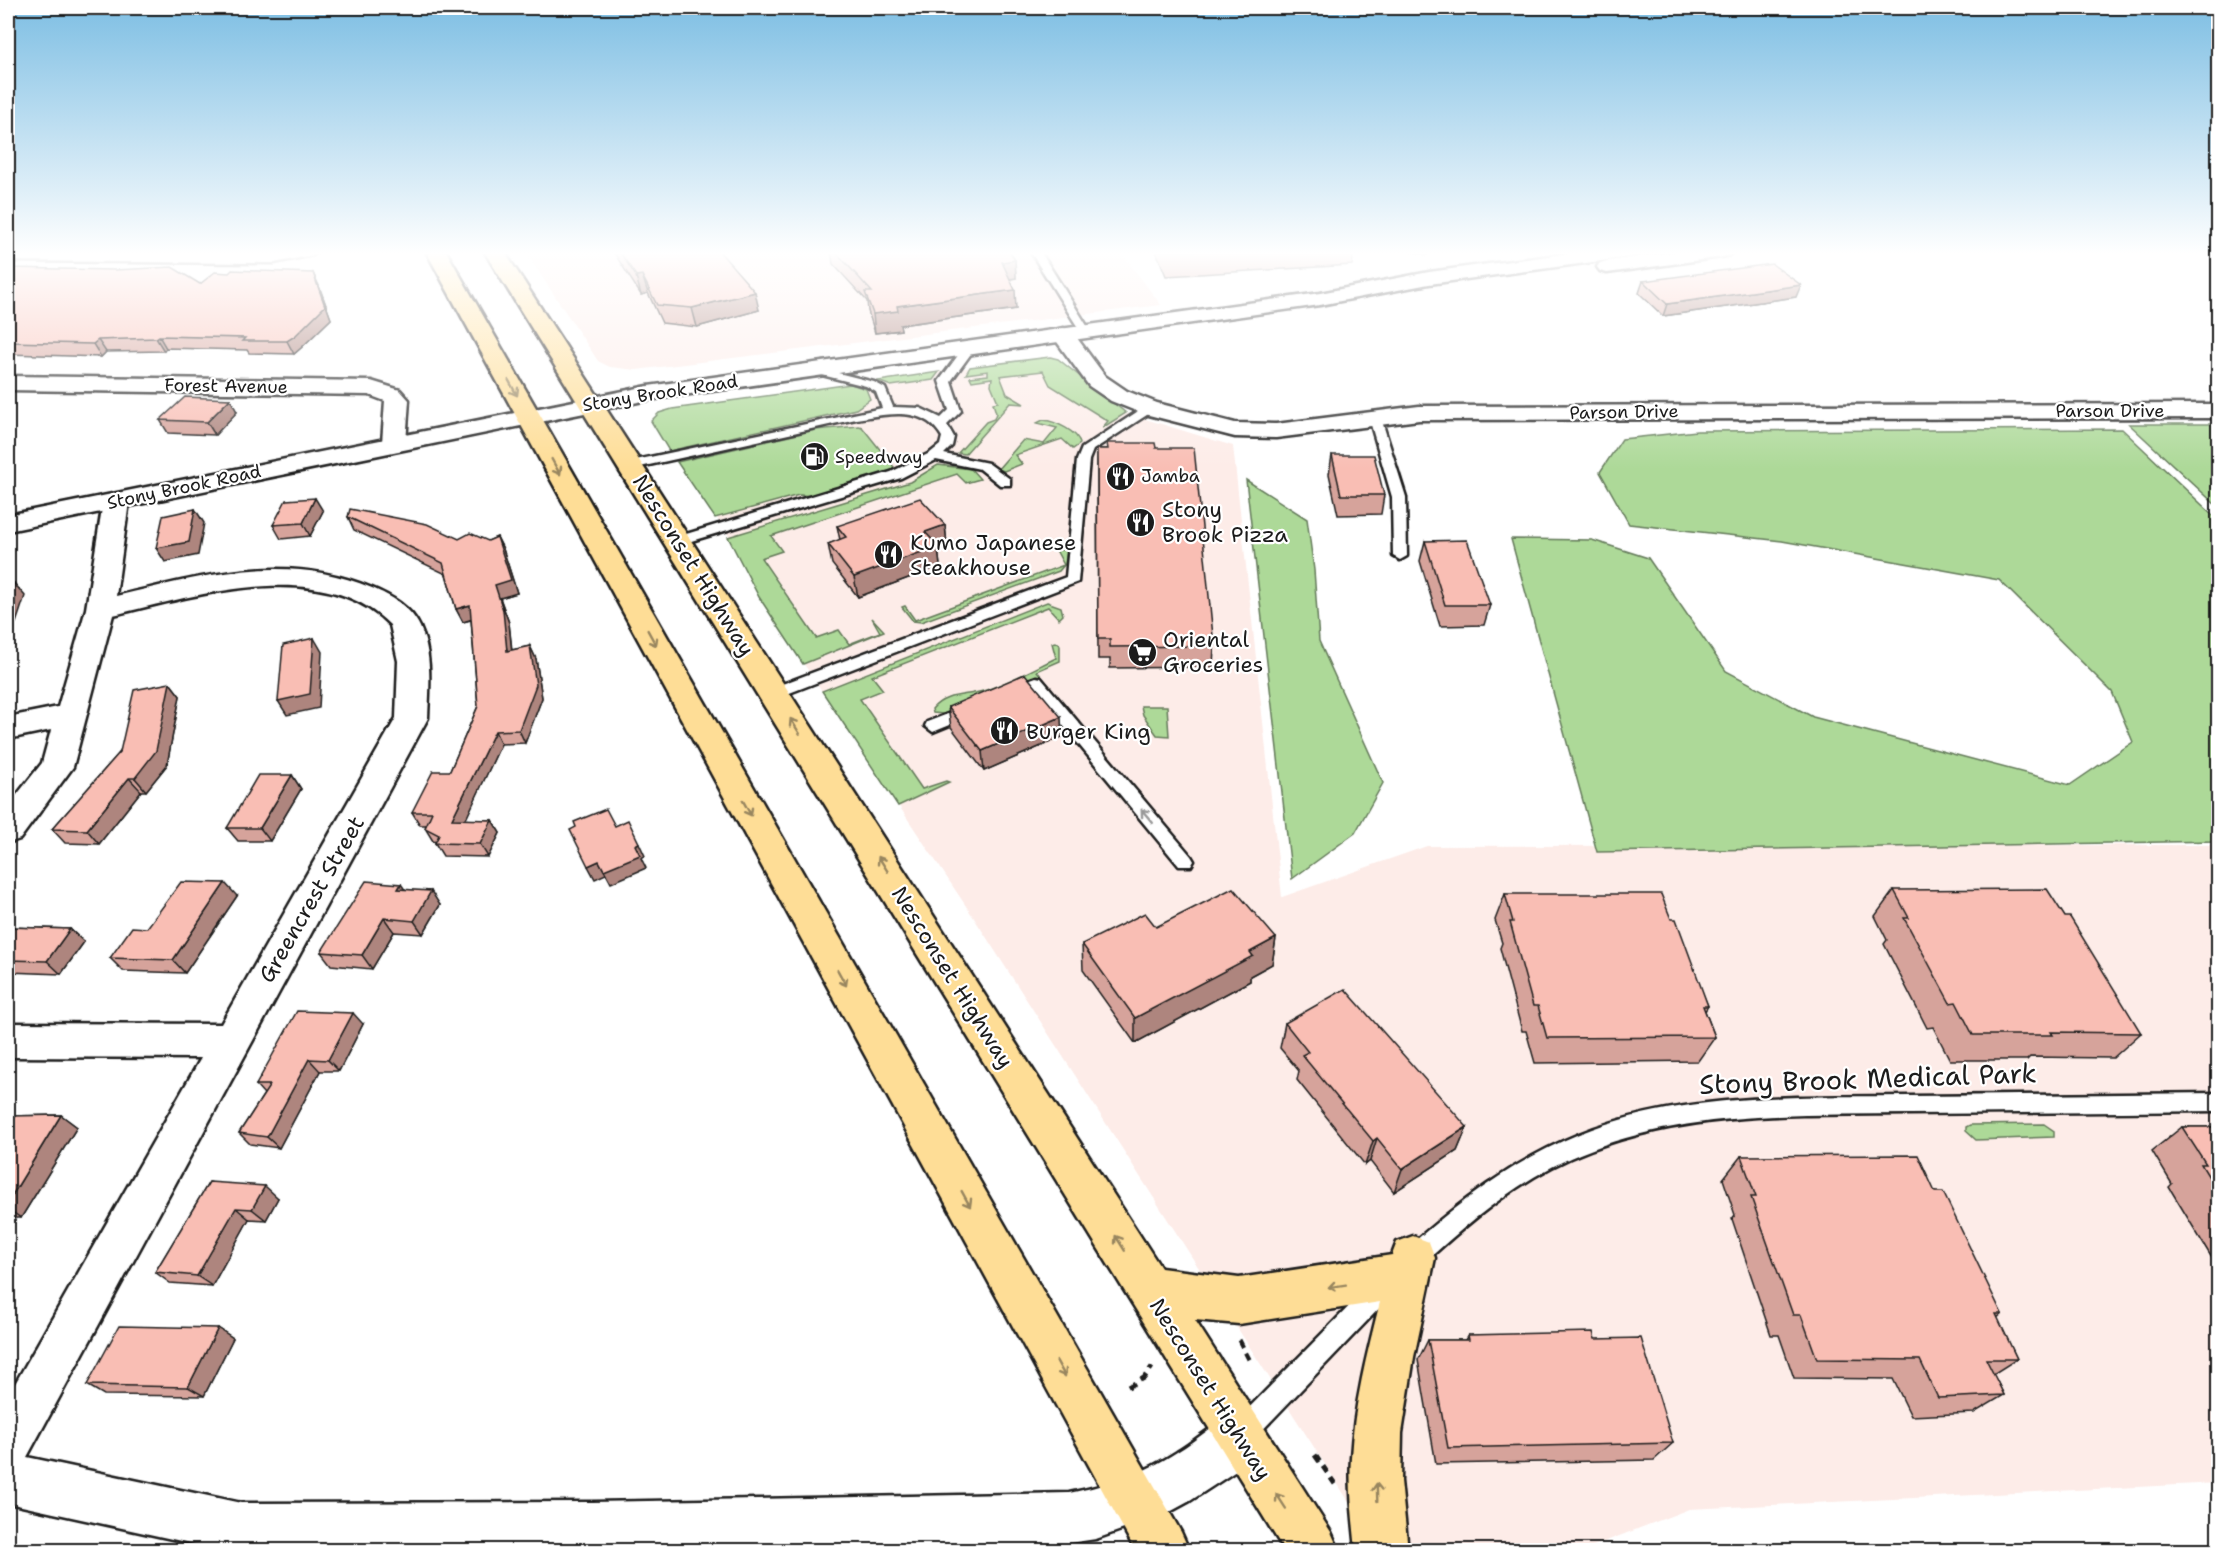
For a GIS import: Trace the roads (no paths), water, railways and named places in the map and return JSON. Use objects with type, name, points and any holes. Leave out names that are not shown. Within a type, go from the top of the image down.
[{"type":"highway","points":[[477,324],[1163,1551]]},
{"type":"highway","name":"Nesconset Highway","points":[[541,324],[1313,1551]]},
{"type":"highway","points":[[1149,1289],[1192,1297],[1239,1301],[1404,1267],[1379,1419],[1377,1499],[1382,1551]]},
{"type":"street","name":"Stony Brook Road","points":[[8,523],[648,393],[1145,324]]},
{"type":"street","name":"Parson Drive","points":[[1063,335],[1097,381],[1119,396],[1149,408],[1235,430],[1287,430],[1375,418],[1445,412],[2218,411]]},
{"type":"street","name":"Forest Avenue","points":[[8,383],[371,388],[392,395],[396,400],[394,443]]},
{"type":"street","points":[[8,830],[57,768],[100,609],[116,502]]},
{"type":"street","name":"Greencrest Street","points":[[8,1443],[412,718],[413,668],[406,629],[401,618],[365,596],[317,579],[270,576],[223,582],[100,609]]},
{"type":"street","points":[[8,728],[71,715]]},
{"type":"street","points":[[8,1040],[230,1041]]},
{"type":"street","points":[[8,1478],[241,1529],[590,1539],[1071,1520],[1135,1501],[1188,1475],[1216,1456],[1239,1436]]},
{"type":"lane","points":[[1081,324],[1086,332]]},
{"type":"lane","points":[[940,425],[955,411],[945,381],[969,348]]},
{"type":"lane","points":[[814,370],[870,384],[881,390],[889,411]]},
{"type":"lane","points":[[774,693],[1074,579],[1083,460],[1088,448],[1149,408]]},
{"type":"lane","points":[[631,465],[856,415],[889,411],[924,414],[937,420],[948,437],[946,446],[934,456],[896,475],[678,541]]},
{"type":"lane","points":[[1375,418],[1399,497],[1400,556]]},
{"type":"lane","points":[[934,456],[984,466],[1005,482]]},
{"type":"lane","points":[[933,726],[1036,682],[1185,861]]},
{"type":"lane","name":"Stony Brook Medical Park","points":[[1239,1436],[1452,1221],[1525,1168],[1562,1149],[1604,1134],[1681,1114],[1724,1109],[1787,1106],[2218,1102]]},
{"type":"place","name":"Speedway","points":[[814,457]]},
{"type":"place","name":"Jamba","points":[[1120,476]]},
{"type":"place","name":"Stony Brook Pizza","points":[[1141,522]]},
{"type":"place","name":"Kumo Japanese Steakhouse","points":[[889,555]]},
{"type":"place","name":"Oriental Groceries","points":[[1142,652]]},
{"type":"place","name":"Burger King","points":[[1005,731]]}]
